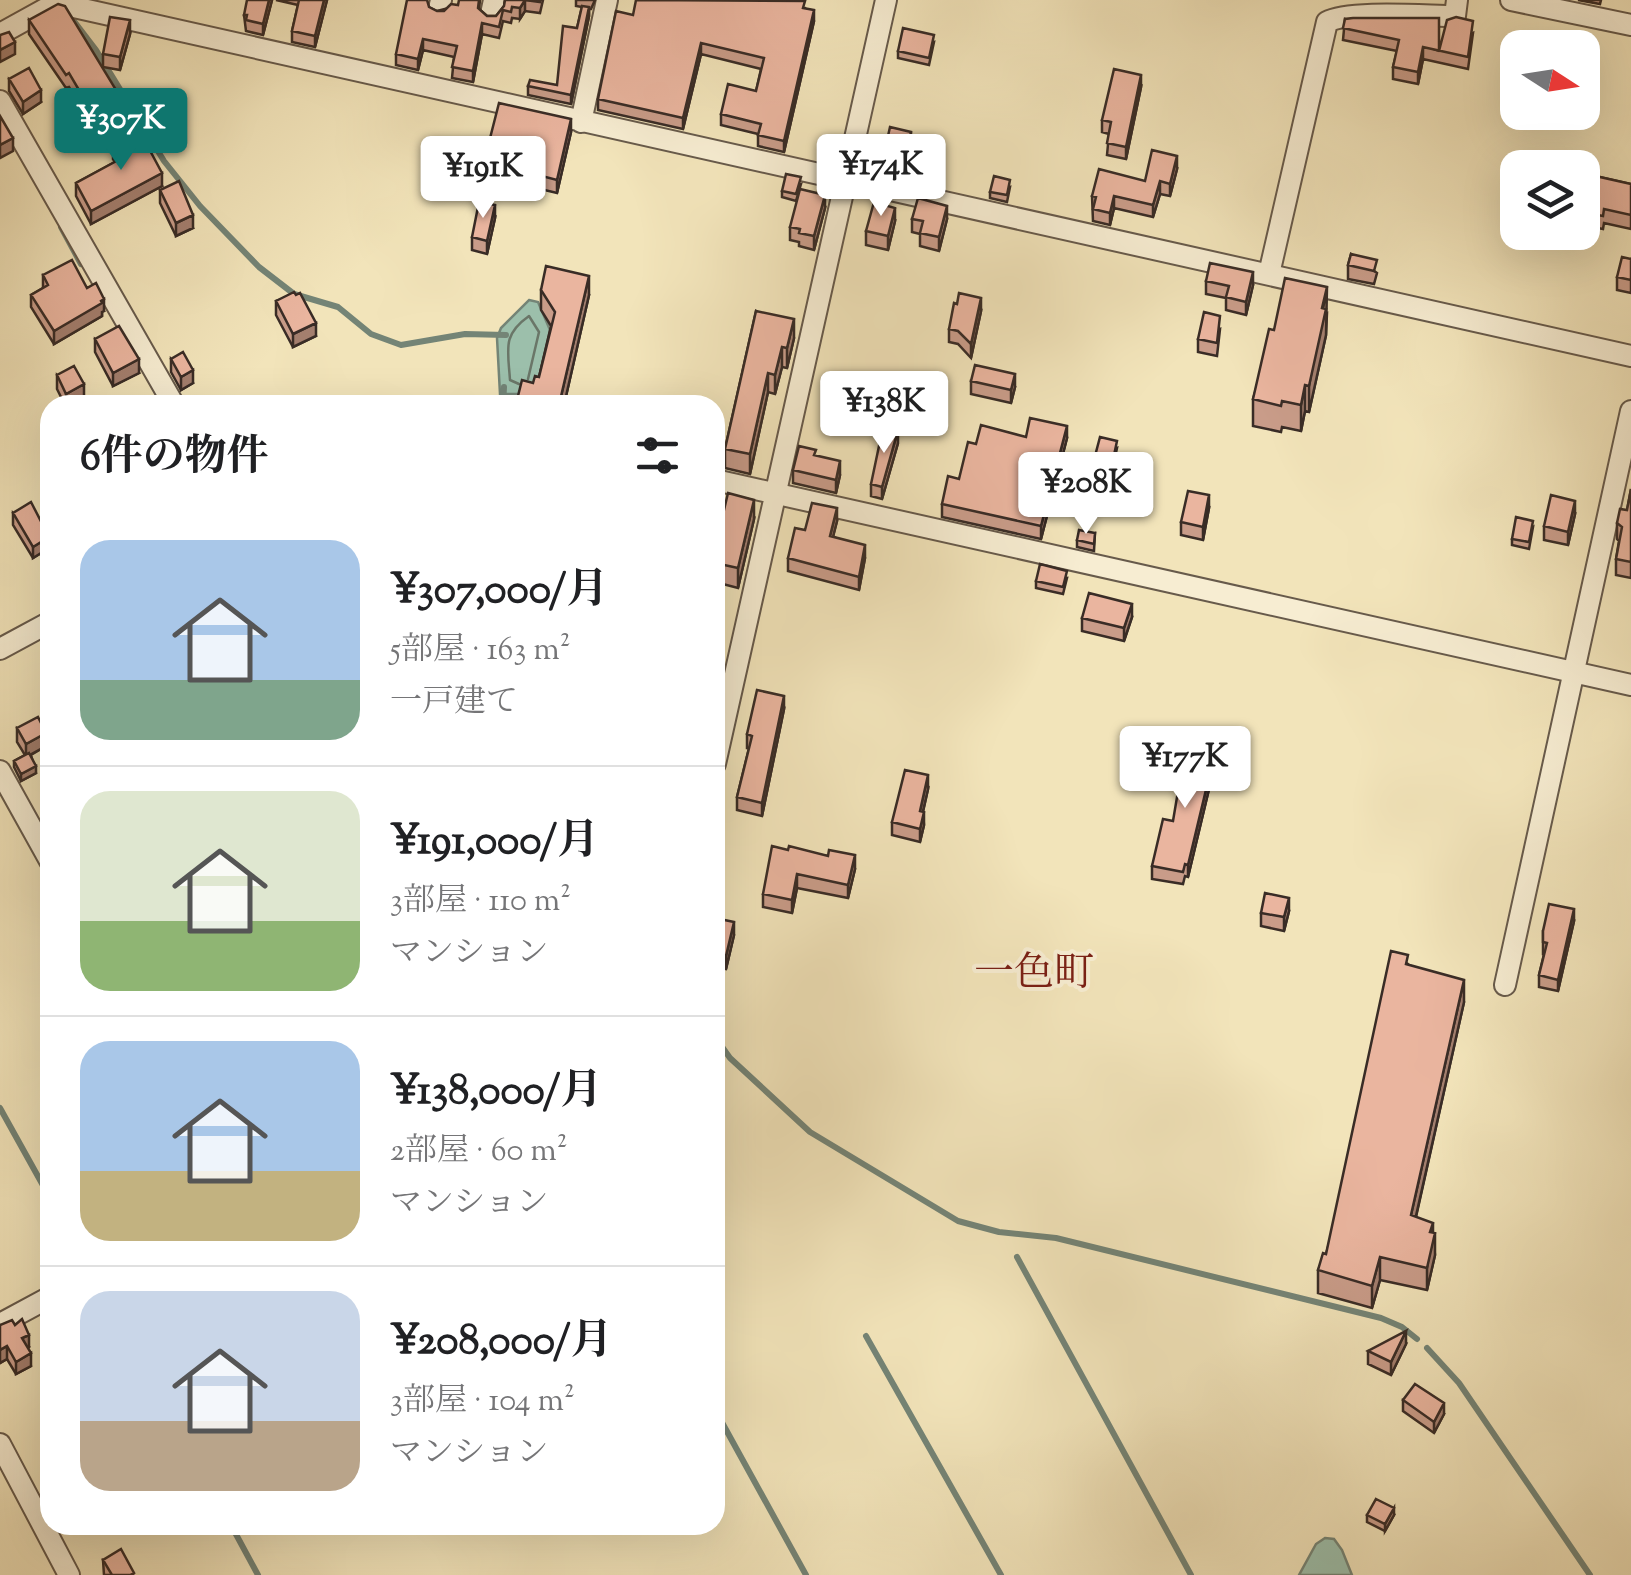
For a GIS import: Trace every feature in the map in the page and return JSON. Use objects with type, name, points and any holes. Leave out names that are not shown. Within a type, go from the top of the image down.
[{"type":"street","points":[[581,122],[607,0]]},
{"type":"street","points":[[725,718],[886,0]]},
{"type":"street","points":[[1269,274],[1326,22],[1360,8],[1456,16],[1456,0]]},
{"type":"street","points":[[1511,0],[1631,25]]},
{"type":"street","points":[[0,34],[56,3],[1631,356]]},
{"type":"street","points":[[0,101],[168,395]]},
{"type":"street","points":[[1505,985],[1631,410]]},
{"type":"street","points":[[725,482],[1631,685]]},
{"type":"street","points":[[0,650],[40,628]]},
{"type":"street","points":[[0,771],[40,843]]},
{"type":"street","points":[[0,1324],[40,1302]]},
{"type":"street","points":[[0,1444],[40,1519]]},
{"type":"street","points":[[49,1535],[70,1575]]},
{"type":"water","points":[[529,300],[538,302],[550,330],[535,394],[500,394],[497,338],[501,328]]},
{"type":"water","points":[[1325,1538],[1334,1539],[1352,1575],[1299,1575],[1316,1544]]},
{"type":"building","points":[[247,0],[269,0],[263,24],[246,20]]},
{"type":"building","points":[[299,0],[324,0],[315,36],[292,31]]},
{"type":"building","points":[[407,0],[427,0],[429,7],[444,11],[451,4],[458,5],[459,0],[479,0],[478,8],[487,16],[496,16],[505,0],[525,0],[520,8],[503,10],[499,27],[482,23],[473,71],[452,67],[457,46],[423,39],[418,59],[396,54]]},
{"type":"building","points":[[636,0],[805,1],[803,8],[814,10],[784,141],[758,135],[761,124],[721,114],[728,84],[756,91],[764,58],[701,43],[683,118],[598,99],[616,11],[633,15]]},
{"type":"building","points":[[58,4],[65,6],[124,103],[96,119],[69,73],[66,75],[29,20]]},
{"type":"building","points":[[582,6],[589,7],[571,95],[528,86],[530,80],[557,85],[563,26],[577,28]]},
{"type":"building","points":[[110,17],[130,20],[120,57],[103,54]]},
{"type":"building","points":[[1456,17],[1473,21],[1468,57],[1439,51],[1447,20]]},
{"type":"building","points":[[1439,18],[1439,51],[1423,47],[1418,72],[1393,67],[1399,40],[1343,28],[1345,19]]},
{"type":"building","points":[[903,28],[934,35],[929,58],[898,51]]},
{"type":"building","points":[[9,32],[15,42],[0,50],[0,35]]},
{"type":"building","points":[[29,68],[41,90],[23,102],[9,79]]},
{"type":"building","points":[[1114,69],[1141,75],[1126,147],[1107,143],[1111,122],[1102,120]]},
{"type":"building","points":[[499,103],[571,119],[557,180],[507,167],[506,174],[473,165],[477,151],[486,154]]},
{"type":"building","points":[[0,116],[13,138],[0,145]]},
{"type":"building","points":[[890,127],[911,132],[901,172],[878,166]]},
{"type":"building","points":[[140,132],[162,173],[91,211],[76,183],[120,159],[113,146]]},
{"type":"building","points":[[1152,150],[1177,156],[1170,184],[1160,181],[1153,205],[1114,196],[1110,213],[1093,209],[1099,169],[1145,181]]},
{"type":"building","points":[[786,174],[801,177],[796,194],[782,191]]},
{"type":"building","points":[[994,176],[1010,180],[1007,195],[990,192]]},
{"type":"building","points":[[1600,177],[1631,184],[1631,215],[1604,209],[1603,216]]},
{"type":"building","points":[[179,181],[193,215],[176,223],[160,190]]},
{"type":"building","points":[[800,189],[825,195],[814,236],[790,227]]},
{"type":"building","points":[[918,198],[947,206],[939,237],[920,233],[923,221],[912,219]]},
{"type":"building","points":[[479,202],[495,205],[487,241],[472,237]]},
{"type":"building","points":[[874,202],[895,208],[888,236],[866,231]]},
{"type":"building","points":[[1351,254],[1377,260],[1374,271],[1348,265]]},
{"type":"building","points":[[1622,257],[1631,259],[1631,280],[1617,277]]},
{"type":"building","points":[[72,260],[87,288],[96,283],[104,299],[54,331],[31,295],[48,285],[43,275]]},
{"type":"building","points":[[1210,263],[1253,272],[1246,302],[1226,297],[1229,286],[1206,281]]},
{"type":"building","points":[[546,266],[589,276],[561,395],[518,395],[522,380],[533,383],[535,376],[539,377],[555,312],[541,290]]},
{"type":"building","points":[[1285,278],[1327,287],[1309,386],[1305,385],[1301,405],[1282,401],[1281,406],[1253,399]]},
{"type":"building","points":[[300,293],[316,323],[293,334],[276,301]]},
{"type":"building","points":[[959,293],[981,298],[971,344],[958,331],[949,329]]},
{"type":"building","points":[[756,311],[794,319],[775,375],[768,373],[750,454],[725,449]]},
{"type":"building","points":[[1204,312],[1220,316],[1217,343],[1198,339]]},
{"type":"building","points":[[119,326],[139,359],[113,373],[95,339]]},
{"type":"building","points":[[183,352],[193,370],[181,377],[171,359]]},
{"type":"building","points":[[975,365],[1015,374],[1011,390],[971,381]]},
{"type":"building","points":[[74,366],[84,384],[66,394],[57,375]]},
{"type":"building","points":[[1030,418],[1067,426],[1041,526],[942,504],[948,476],[959,479],[968,442],[976,444],[981,425],[1026,437]]},
{"type":"building","points":[[883,427],[898,430],[882,487],[871,484]]},
{"type":"building","points":[[1100,437],[1117,441],[1113,460],[1095,456]]},
{"type":"building","points":[[799,446],[816,450],[814,455],[840,461],[836,480],[793,470]]},
{"type":"building","points":[[1631,489],[1631,562],[1616,559],[1622,527],[1617,523],[1620,509],[1627,510]]},
{"type":"building","points":[[1188,491],[1209,495],[1203,527],[1181,522]]},
{"type":"building","points":[[728,493],[754,500],[738,568],[725,565]]},
{"type":"building","points":[[1551,495],[1575,501],[1568,532],[1544,526]]},
{"type":"building","points":[[31,502],[40,520],[40,543],[33,547],[13,513]]},
{"type":"building","points":[[812,503],[837,508],[830,536],[865,545],[859,577],[788,558],[795,528],[805,530]]},
{"type":"building","points":[[1516,517],[1533,521],[1529,542],[1512,539]]},
{"type":"building","points":[[1079,530],[1095,533],[1094,544],[1077,540]]},
{"type":"building","points":[[1040,564],[1067,571],[1063,587],[1036,581]]},
{"type":"building","points":[[1089,593],[1132,604],[1124,628],[1082,618]]},
{"type":"building","points":[[757,690],[784,696],[762,803],[737,797],[752,736],[747,734]]},
{"type":"building","points":[[38,717],[40,736],[26,744],[17,728]]},
{"type":"building","points":[[1186,744],[1215,752],[1188,865],[1185,864],[1183,872],[1152,866],[1163,819],[1173,821]]},
{"type":"building","points":[[29,753],[36,766],[21,774],[14,761]]},
{"type":"building","points":[[905,770],[928,775],[920,829],[892,822]]},
{"type":"building","points":[[772,846],[828,856],[829,850],[855,855],[848,885],[797,874],[792,900],[763,894]]},
{"type":"building","points":[[1265,893],[1289,898],[1284,917],[1261,913]]},
{"type":"building","points":[[1549,904],[1574,909],[1558,980],[1539,975],[1547,943],[1543,942],[1543,931]]},
{"type":"building","points":[[725,920],[734,922],[725,956]]},
{"type":"building","points":[[1391,951],[1408,955],[1406,964],[1464,980],[1411,1215],[1433,1223],[1430,1232],[1435,1233],[1427,1268],[1380,1257],[1372,1286],[1318,1270],[1323,1253],[1326,1254]]},
{"type":"building","points":[[22,1319],[29,1335],[22,1338],[31,1353],[16,1362],[7,1346],[0,1350],[0,1325],[12,1320],[15,1325]]},
{"type":"building","points":[[1406,1331],[1391,1362],[1368,1351]]},
{"type":"building","points":[[1415,1384],[1444,1403],[1434,1422],[1403,1400]]},
{"type":"building","points":[[1376,1499],[1394,1508],[1385,1524],[1367,1515]]},
{"type":"building","points":[[121,1549],[134,1573],[112,1575],[103,1560]]},
{"type":"waterway","points":[[70,16],[96,50],[164,161],[200,206],[259,267],[294,294],[338,307],[371,334],[401,345],[465,334],[506,335]]},
{"type":"waterway","points":[[61,227],[81,264]]},
{"type":"waterway","points":[[504,387],[504,395]]},
{"type":"waterway","points":[[725,1051],[810,1132],[958,1221],[999,1232],[1056,1238],[1381,1318],[1417,1339]]},
{"type":"waterway","points":[[0,1108],[40,1180]]},
{"type":"waterway","points":[[1017,1257],[1191,1575]]},
{"type":"waterway","points":[[866,1336],[1001,1575]]},
{"type":"waterway","points":[[1427,1348],[1459,1383],[1590,1575]]},
{"type":"waterway","points":[[725,1428],[806,1575]]},
{"type":"waterway","points":[[236,1535],[258,1575]]},
{"type":"district","name":"一色町","points":[[1034,975]]}]
